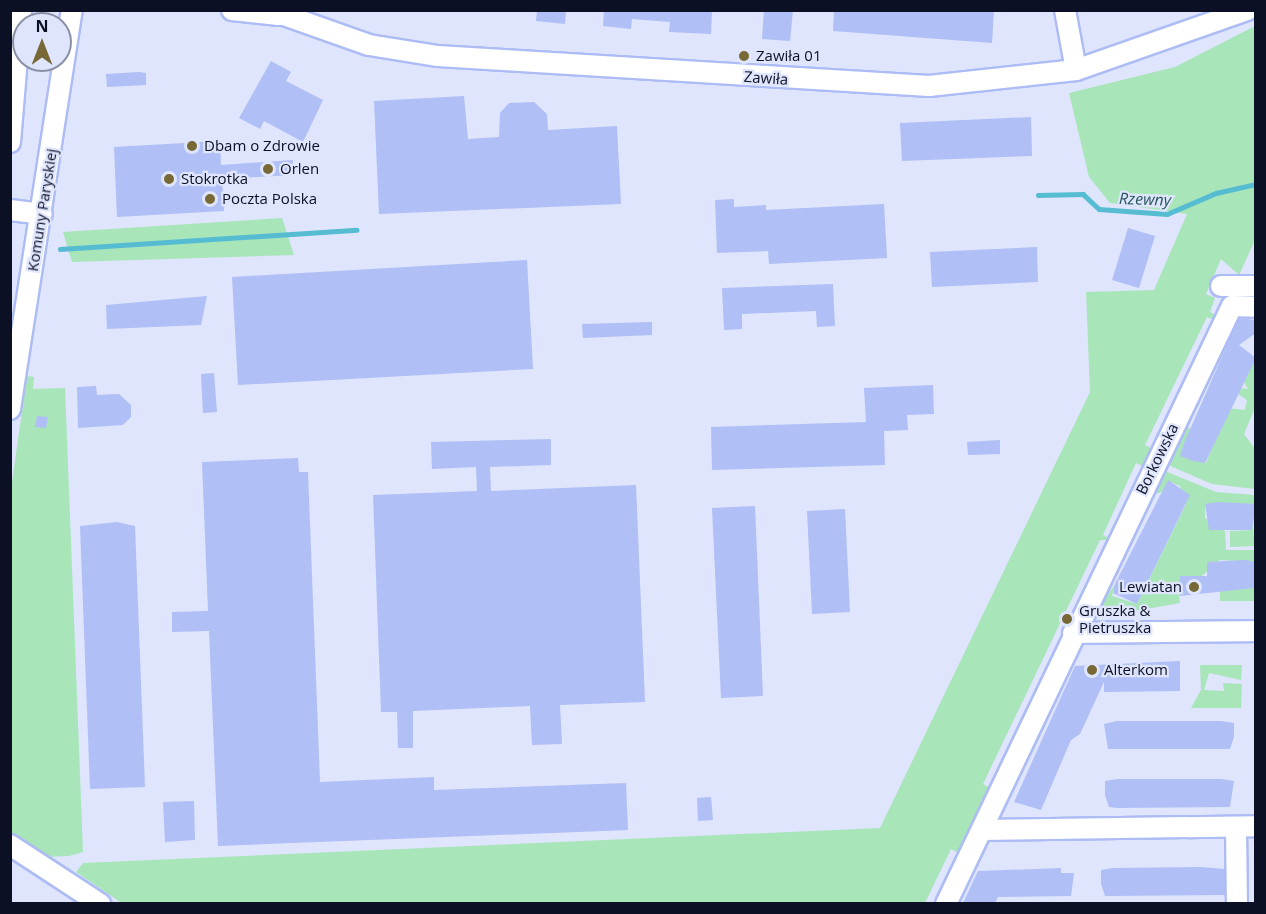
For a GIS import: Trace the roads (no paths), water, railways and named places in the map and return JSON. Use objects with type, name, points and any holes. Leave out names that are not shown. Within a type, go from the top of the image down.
[{"type":"street","name":"Komuny Paryskiej","points":[[10,409],[72,10]]},
{"type":"street","name":"Zawiła","points":[[232,10],[274,13],[400,52],[489,60],[929,86],[1076,70],[1247,10]]},
{"type":"street","points":[[1065,10],[1076,70]]},
{"type":"street","points":[[10,142],[19,72]]},
{"type":"street","points":[[13,210],[42,214]]},
{"type":"street","points":[[1221,286],[1256,286]]},
{"type":"street","name":"Borkowska","points":[[946,903],[1073,633],[1232,306],[1256,307]]},
{"type":"street","points":[[1073,633],[1256,631]]},
{"type":"street","points":[[982,830],[1246,826],[1237,903]]},
{"type":"street","points":[[10,845],[100,903]]},
{"type":"waterway","name":"Rzewny","points":[[1038,195],[1083,194],[1099,209],[1167,214],[1216,193],[1256,184]]},
{"type":"waterway","points":[[60,249],[356,230]]},
{"type":"place","name":"Zawiła 01","points":[[744,56]]},
{"type":"place","name":"Dbam o Zdrowie","points":[[192,146]]},
{"type":"place","name":"Orlen","points":[[268,169]]},
{"type":"place","name":"Stokrotka","points":[[169,179]]},
{"type":"place","name":"Poczta Polska","points":[[210,199]]},
{"type":"place","name":"Lewiatan","points":[[1194,587]]},
{"type":"place","name":"Gruszka & Pietruszka","points":[[1067,619]]},
{"type":"place","name":"Alterkom","points":[[1092,670]]}]
